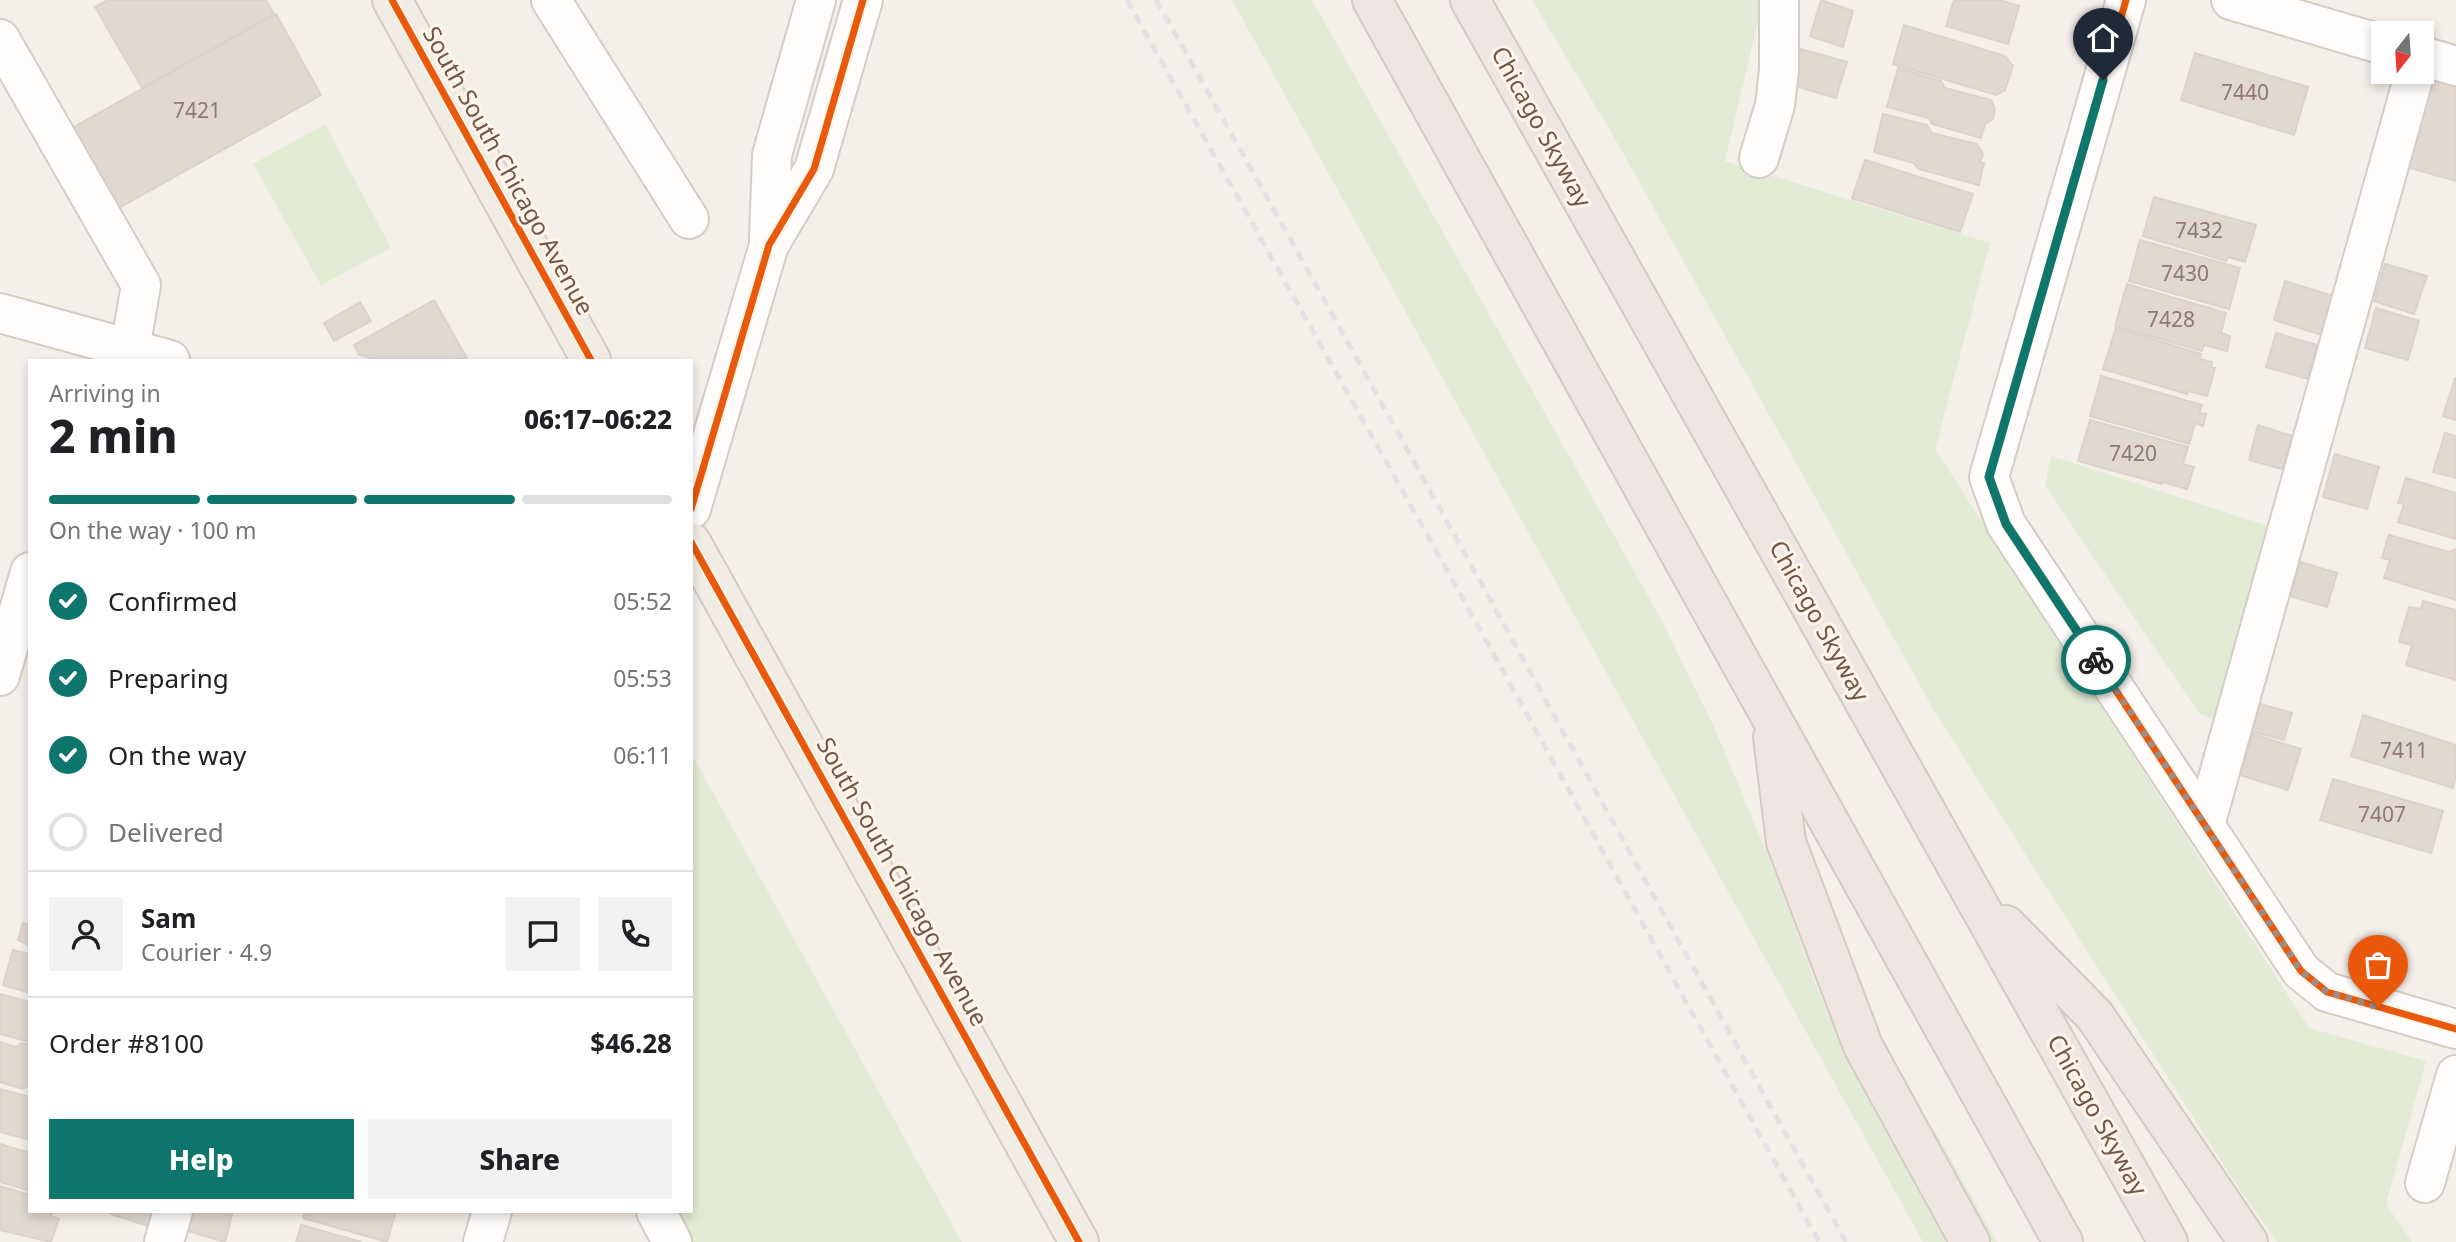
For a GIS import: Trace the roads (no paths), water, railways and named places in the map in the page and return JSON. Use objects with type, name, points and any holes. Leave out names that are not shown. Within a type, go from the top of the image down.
[{"type":"highway","points":[[1372,0],[2063,1242]]},
{"type":"highway","name":"Chicago Skyway","points":[[1470,0],[2168,1242]]},
{"type":"highway","points":[[1770,718],[1787,842],[1863,1046],[1970,1242]]},
{"type":"highway","points":[[1970,888],[2095,1016],[2248,1242]]},
{"type":"main road","name":"South South Chicago Avenue","points":[[392,0],[590,359]]},
{"type":"main road","name":"South South Chicago Avenue","points":[[693,546],[1079,1242]]},
{"type":"street","points":[[551,0],[689,219]]},
{"type":"street","points":[[769,245],[772,155],[816,0]]},
{"type":"street","points":[[693,502],[769,245],[814,169],[863,0]]},
{"type":"street","points":[[1759,158],[1774,105],[1779,71],[1779,0]]},
{"type":"street","points":[[2126,0],[1989,477],[2006,524],[2301,971],[2327,992],[2456,1029]]},
{"type":"street","points":[[2231,0],[2371,41]]},
{"type":"street","points":[[0,39],[141,285],[105,350]]},
{"type":"street","points":[[2434,60],[2456,66]]},
{"type":"street","points":[[2205,825],[2412,84]]},
{"type":"street","points":[[0,313],[105,350],[164,359]]},
{"type":"street","points":[[0,677],[28,579]]},
{"type":"street","points":[[2425,1183],[2456,1075]]},
{"type":"street","points":[[164,1242],[172,1213]]},
{"type":"street","points":[[483,1242],[491,1213]]},
{"type":"street","points":[[657,1213],[672,1242]]},
{"type":"railway","points":[[1127,0],[1819,1242]]},
{"type":"railway","points":[[1156,0],[1846,1242]]}]
